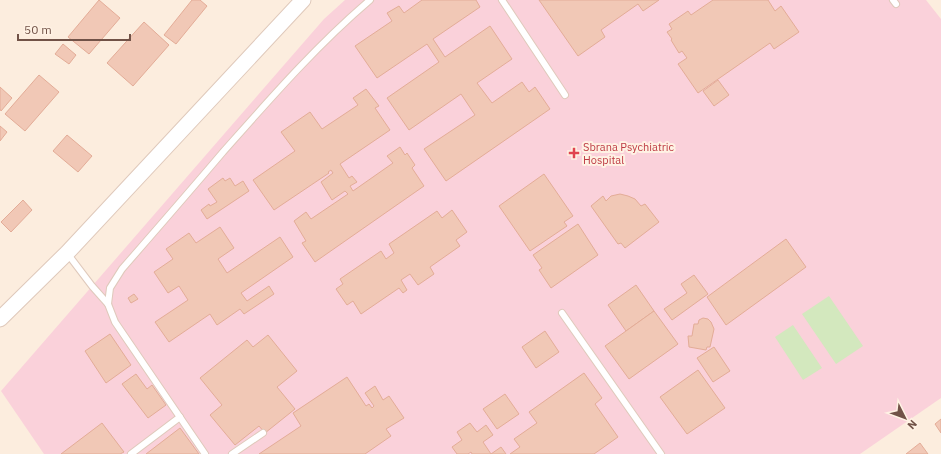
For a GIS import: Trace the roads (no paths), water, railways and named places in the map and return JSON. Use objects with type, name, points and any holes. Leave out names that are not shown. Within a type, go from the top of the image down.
[{"type":"street","points":[[0,319],[67,253],[303,0]]},
{"type":"lane","points":[[108,304],[110,288],[122,269],[267,102],[343,23],[370,0]]},
{"type":"lane","points":[[502,0],[565,95]]},
{"type":"lane","points":[[67,253],[108,304],[115,322],[205,454]]},
{"type":"lane","points":[[562,313],[661,454]]},
{"type":"lane","points":[[131,454],[180,417]]},
{"type":"lane","points":[[232,454],[263,433]]},
{"type":"place","name":"Sbrana Psychiatric Hospital","points":[[574,153]]}]
